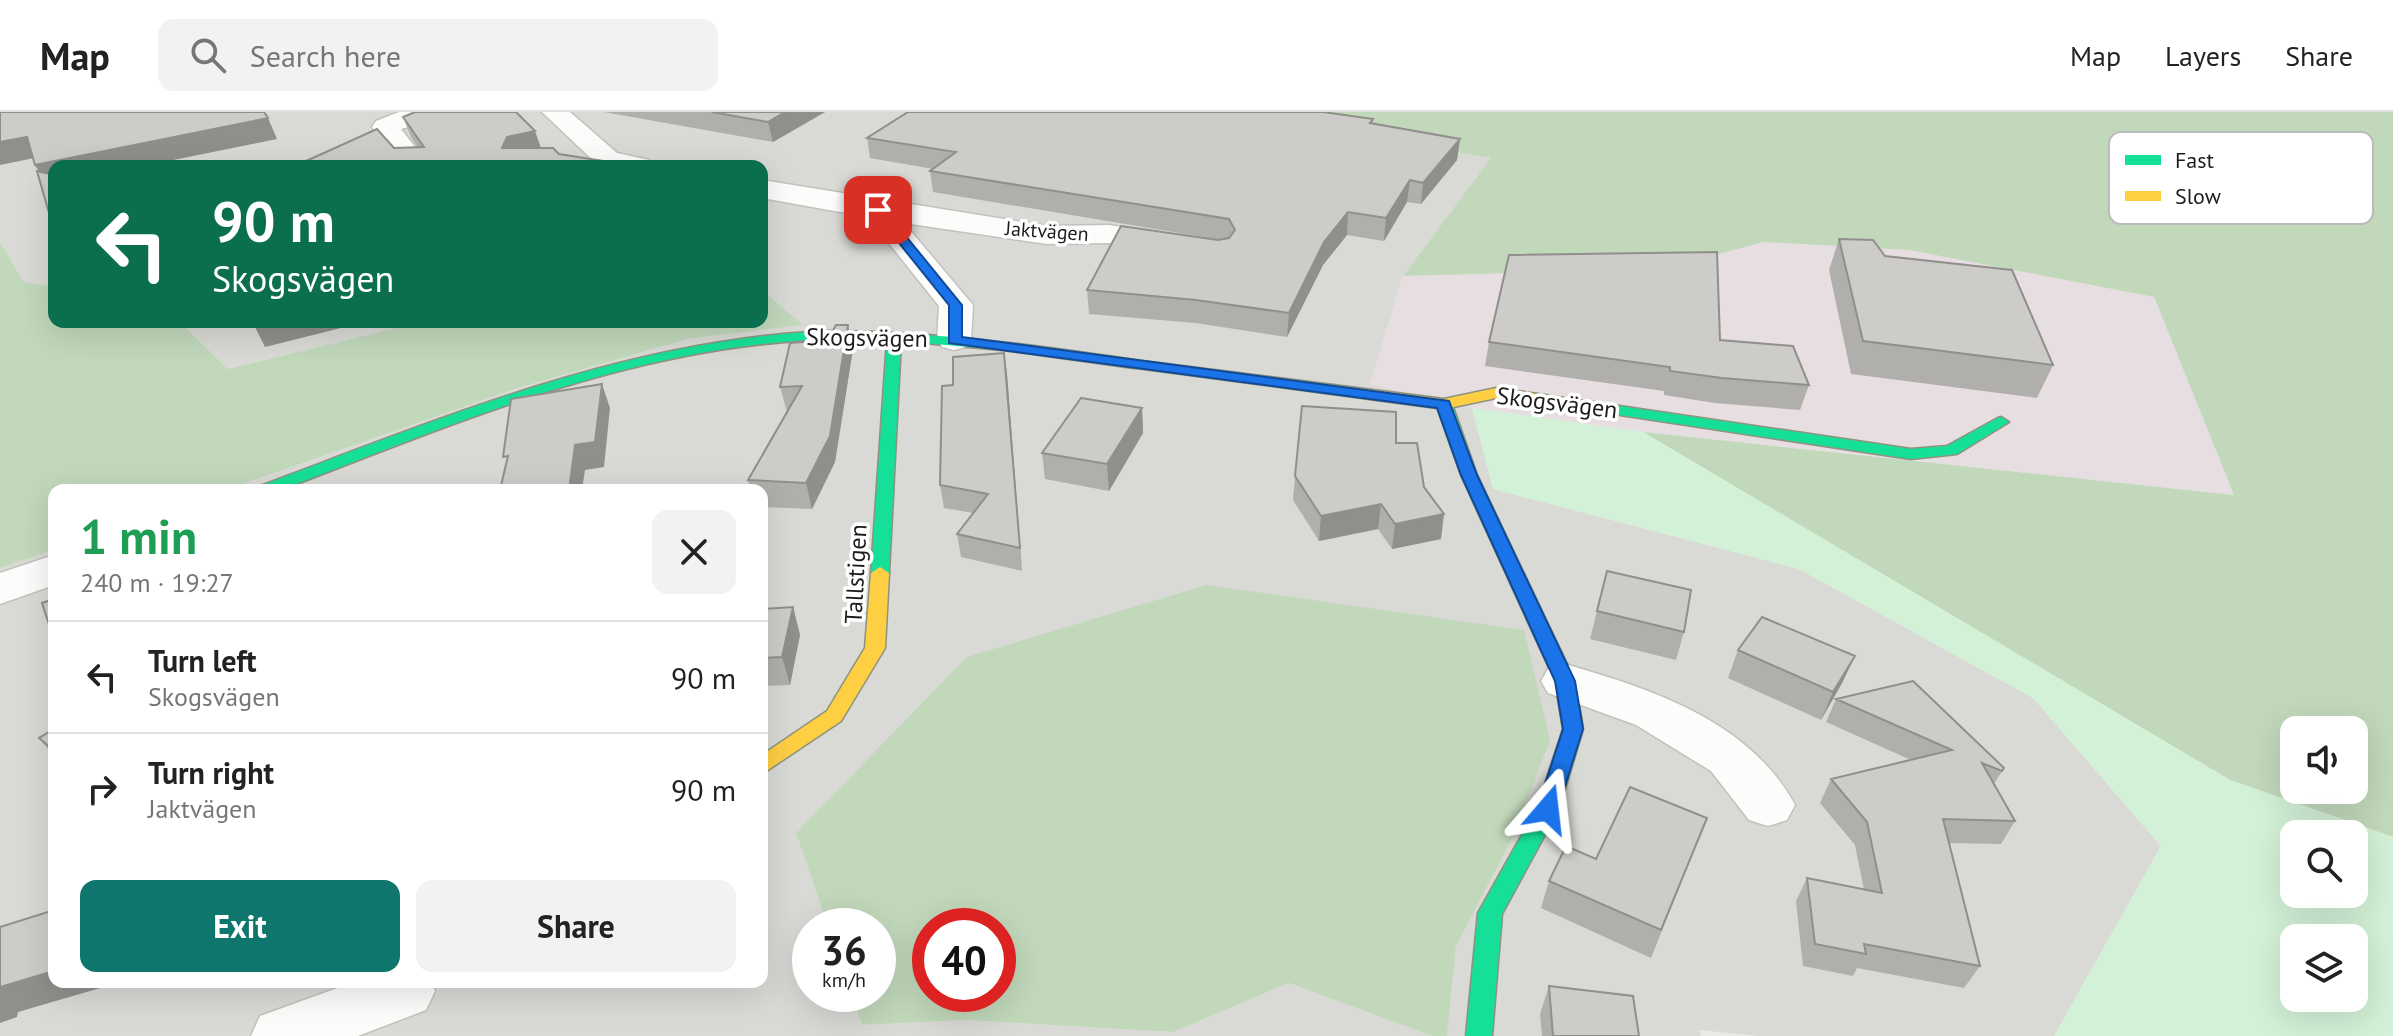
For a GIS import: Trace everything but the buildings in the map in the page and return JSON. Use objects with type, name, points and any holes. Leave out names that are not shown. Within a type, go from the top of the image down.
[{"type":"street","points":[[411,160],[385,127],[402,119],[437,112]]},
{"type":"street","points":[[555,112],[595,151],[612,160]]},
{"type":"street","points":[[567,157],[595,151]]},
{"type":"street","name":"Jaktvägen","points":[[768,190],[1047,235],[1109,234],[1202,249]]},
{"type":"street","points":[[878,210],[956,305],[954,340]]},
{"type":"street","name":"Skogsvägen","points":[[282,484],[533,391],[685,350],[783,337],[894,335],[954,340],[1444,404],[1496,393],[1911,454],[1951,451],[2001,422]]},
{"type":"street","name":"Tallstigen","points":[[768,762],[834,716],[875,648],[894,335]]},
{"type":"street","points":[[1444,404],[1469,475],[1565,681],[1573,729],[1548,809],[1490,913],[1479,1036]]},
{"type":"street","points":[[0,589],[48,571]]},
{"type":"street","points":[[1565,681],[1654,712],[1729,757],[1768,805]]},
{"type":"street","points":[[282,1036],[405,991]]},
{"type":"shaded area","points":[[0,112],[1210,112],[1491,158],[1403,276],[1370,384],[1472,408],[1493,489],[1799,569],[2033,698],[2161,846],[2054,1036],[1759,1036],[1699,1030],[1701,1036],[1447,1036],[1456,946],[1511,841],[796,833],[822,908],[792,908],[792,1012],[857,1012],[862,1025],[965,1020],[1173,1032],[1289,983],[1432,1036],[0,1036],[0,568],[48,552],[48,988],[768,988],[768,484],[242,484],[518,388],[688,339],[802,325],[768,295],[768,160],[48,160],[48,286],[24,282],[0,242]]},
{"type":"shaded area","points":[[1764,242],[1909,250],[2154,297],[2234,495],[1643,432],[1472,408],[1370,384],[1403,276],[1662,269]]},
{"type":"shaded area","points":[[186,328],[396,328],[228,369]]},
{"type":"green space","points":[[1210,112],[2393,112],[2393,837],[2368,828],[2368,820],[2344,820],[2299,804],[2368,804],[2368,716],[2280,716],[2280,797],[2230,780],[1643,432],[2234,495],[2154,297],[1909,250],[1764,242],[1662,269],[1403,276],[1491,158]]},
{"type":"green space","points":[[0,242],[24,282],[48,286],[48,328],[186,328],[228,369],[396,328],[768,328],[768,295],[803,325],[688,339],[518,388],[242,484],[48,484],[48,552],[0,568]]},
{"type":"green space","points":[[1472,408],[1643,432],[2230,780],[2280,797],[2280,804],[2299,804],[2344,820],[2280,820],[2280,908],[2368,908],[2368,828],[2393,837],[2393,1036],[2054,1036],[2161,846],[2033,698],[1799,569],[1493,489]]},
{"type":"green space","points":[[1207,585],[1524,630],[1550,740],[1511,841],[1456,946],[1447,1036],[1432,1036],[1289,983],[1173,1032],[965,1020],[862,1025],[857,1012],[896,1012],[896,908],[822,908],[796,833],[967,657]]},
{"type":"traffic: fast","points":[[282,484],[520,395],[650,358],[716,345],[783,337],[871,335],[959,341],[1134,364]]},
{"type":"traffic: fast","points":[[880,573],[894,335]]},
{"type":"traffic: fast","points":[[1444,404],[1469,475],[1565,681],[1573,729],[1548,809],[1490,913],[1479,1036]]},
{"type":"traffic: fast","points":[[1579,405],[1911,454],[1951,451],[2001,422]]},
{"type":"traffic: slow","points":[[1134,364],[1444,404],[1496,393],[1579,405]]},
{"type":"traffic: slow","points":[[768,762],[834,716],[875,648],[880,573]]},
{"type":"route","points":[[878,210],[956,305],[954,340],[1444,404],[1469,475],[1565,681],[1573,729],[1548,809]]}]
